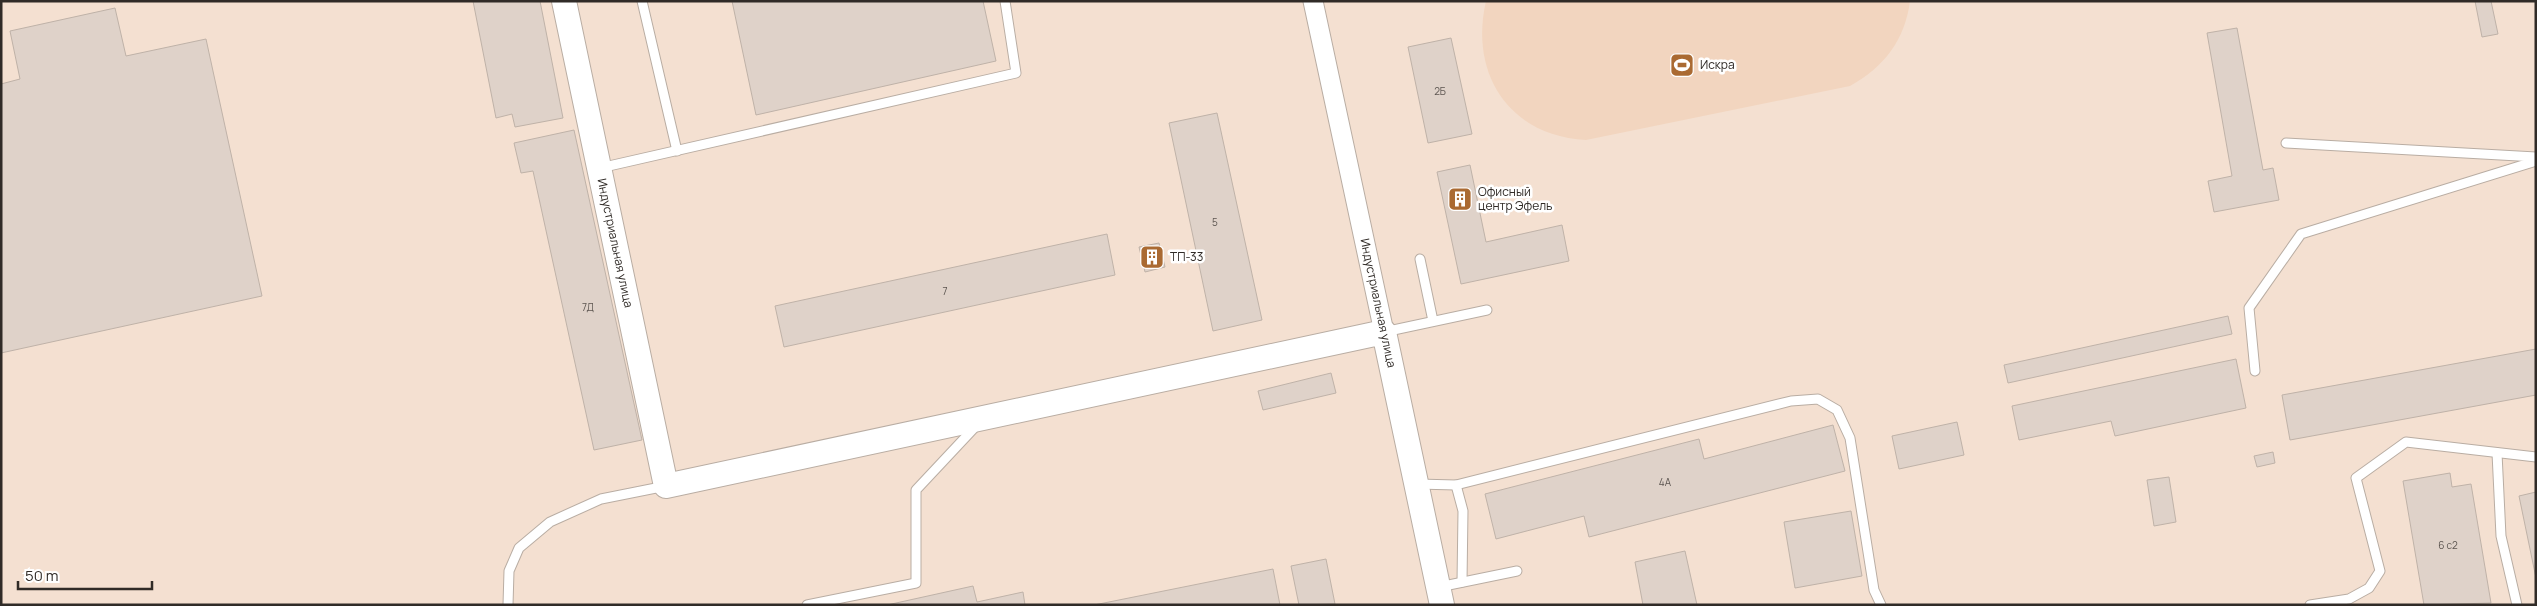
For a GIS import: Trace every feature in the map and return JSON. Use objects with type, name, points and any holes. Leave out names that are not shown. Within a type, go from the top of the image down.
[{"type":"street","name":"Индустриальная улица","points":[[564,1],[666,486]]},
{"type":"street","name":"Индустриальная улица","points":[[1313,1],[1440,596]]},
{"type":"street","points":[[666,486],[1384,332]]},
{"type":"lane","points":[[642,1],[677,151]]},
{"type":"lane","points":[[599,168],[1016,73],[1005,1]]},
{"type":"lane","points":[[2286,143],[2536,159]]},
{"type":"lane","points":[[2255,371],[2249,308],[2301,234],[2536,159]]},
{"type":"lane","points":[[1420,259],[1432,321]]},
{"type":"lane","points":[[1384,332],[1487,310]]},
{"type":"lane","points":[[1416,484],[1456,485],[1792,401],[1818,399],[1837,410],[1850,438],[1874,590],[1881,605]]},
{"type":"lane","points":[[807,605],[916,583],[916,490],[983,418]]},
{"type":"lane","points":[[2310,605],[2350,599],[2369,588],[2380,571],[2356,478],[2406,442],[2536,458]]},
{"type":"lane","points":[[2497,453],[2501,536],[2517,605]]},
{"type":"lane","points":[[1456,485],[1463,510],[1462,582]]},
{"type":"lane","points":[[508,605],[509,571],[519,548],[550,522],[601,499],[666,486]]},
{"type":"lane","points":[[1440,596],[1462,582],[1517,571]]},
{"type":"shaded area","points":[[1,1],[2536,1],[2536,605],[1,605]]},
{"type":"shaded area","name":"Искра","points":[[1486,1],[1910,1],[1903,28],[1891,51],[1873,70],[1850,86],[1586,140],[1559,136],[1536,127],[1516,114],[1501,96],[1490,76],[1484,53],[1482,28]]},
{"type":"building","points":[[473,1],[540,1],[563,118],[515,127],[512,114],[496,118]]},
{"type":"building","points":[[732,1],[983,1],[996,61],[756,115]]},
{"type":"building","points":[[2475,1],[2491,1],[2498,34],[2482,37]]},
{"type":"building","points":[[115,8],[126,56],[206,39],[262,296],[1,353],[1,84],[20,79],[10,31]]},
{"type":"building","points":[[2237,28],[2263,170],[2273,168],[2279,200],[2214,212],[2208,181],[2232,176],[2207,33]]},
{"type":"building","points":[[1451,38],[1472,134],[1428,143],[1408,47]]},
{"type":"building","points":[[1217,113],[1262,320],[1213,331],[1169,123]]},
{"type":"building","points":[[574,130],[642,440],[594,450],[533,171],[521,173],[514,143]]},
{"type":"building","name":"Офисный центр Эфель","points":[[1470,165],[1486,242],[1562,225],[1569,261],[1461,284],[1437,172]]},
{"type":"building","points":[[1107,234],[1115,275],[784,347],[775,306]]},
{"type":"building","name":"ТП-33","points":[[1159,243],[1165,267],[1145,272],[1139,247]]},
{"type":"building","points":[[2228,316],[2232,334],[2008,383],[2004,365]]},
{"type":"building","points":[[2536,349],[2536,395],[2290,440],[2282,395]]},
{"type":"building","points":[[2236,359],[2246,408],[2115,436],[2111,421],[2019,440],[2012,406]]},
{"type":"building","points":[[1331,373],[1336,393],[1263,410],[1258,391]]},
{"type":"building","points":[[1957,422],[1964,455],[1899,469],[1892,436]]},
{"type":"building","points":[[1833,425],[1845,471],[1589,537],[1584,516],[1496,539],[1485,494],[1699,439],[1704,459]]},
{"type":"building","points":[[2273,452],[2275,463],[2257,467],[2254,456]]},
{"type":"building","points":[[2450,473],[2452,487],[2471,484],[2491,603],[2424,605],[2403,481]]},
{"type":"building","points":[[2169,477],[2176,522],[2154,526],[2147,480]]},
{"type":"building","points":[[2536,492],[2536,578],[2519,496]]},
{"type":"building","points":[[1851,511],[1862,576],[1795,588],[1784,522]]},
{"type":"building","points":[[1685,551],[1697,605],[1643,605],[1635,562]]},
{"type":"building","points":[[1326,559],[1335,604],[1299,605],[1291,566]]},
{"type":"building","points":[[1273,569],[1280,605],[1094,605]]},
{"type":"building","points":[[973,586],[977,602],[1023,592],[1025,605],[887,605]]},
{"type":"place","name":"Искра","points":[[1682,65]]},
{"type":"place","name":"Офисный центр Эфель","points":[[1460,199]]},
{"type":"place","name":"ТП-33","points":[[1152,257]]}]
